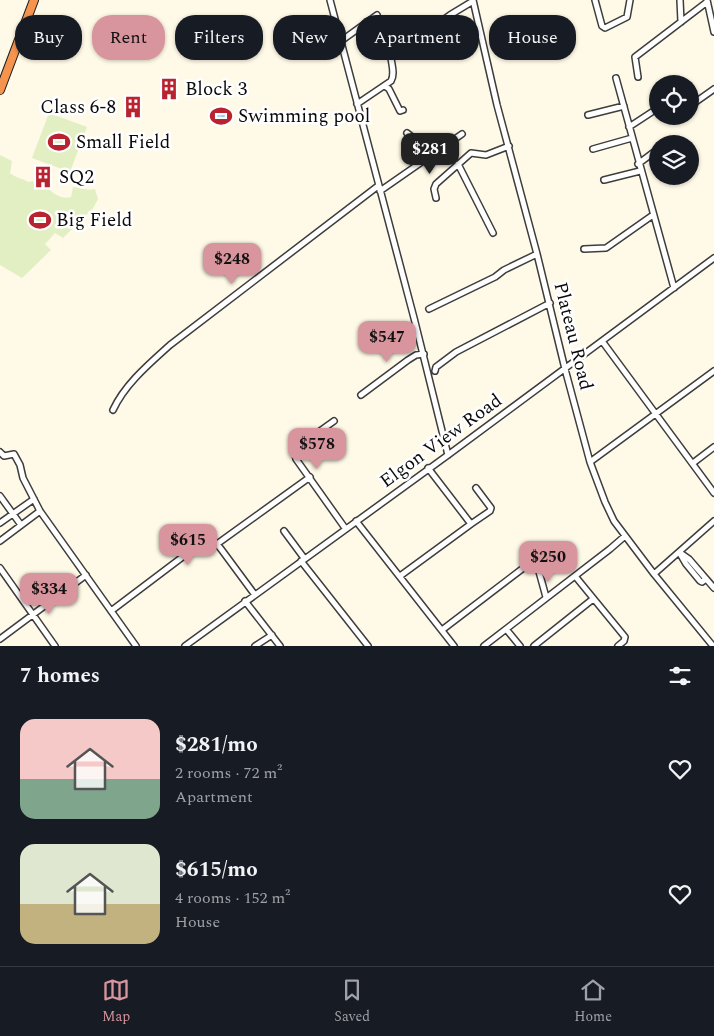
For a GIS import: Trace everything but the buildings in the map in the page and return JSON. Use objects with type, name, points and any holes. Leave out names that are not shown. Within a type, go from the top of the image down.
[{"type":"highway","points":[[0,90],[2,78],[34,0]]},
{"type":"street","points":[[330,0],[334,15]]},
{"type":"street","points":[[595,0],[602,26],[605,28],[627,17],[630,0]]},
{"type":"street","points":[[680,0],[681,22]]},
{"type":"street","points":[[450,15],[473,1]]},
{"type":"street","name":"Plateau Road","points":[[473,1],[497,105],[590,462],[614,521],[711,645]]},
{"type":"street","points":[[638,77],[635,57],[707,1],[714,32]]},
{"type":"street","points":[[345,60],[424,354],[448,455]]},
{"type":"street","points":[[357,104],[384,86],[393,77],[391,60]]},
{"type":"street","points":[[616,78],[638,164],[674,288]]},
{"type":"street","points":[[384,86],[389,89],[400,110],[403,110]]},
{"type":"street","points":[[699,100],[714,89]]},
{"type":"street","points":[[588,115],[624,106]]},
{"type":"street","points":[[629,127],[649,114]]},
{"type":"street","points":[[407,133],[434,154]]},
{"type":"street","points":[[113,410],[117,401],[135,378],[170,345],[379,188],[462,134]]},
{"type":"street","points":[[593,149],[632,138]]},
{"type":"street","points":[[436,198],[434,189],[436,184],[473,152],[486,155],[509,146]]},
{"type":"street","points":[[638,164],[649,156]]},
{"type":"street","points":[[458,164],[493,233]]},
{"type":"street","points":[[604,180],[640,171]]},
{"type":"street","points":[[584,249],[606,248],[653,215]]},
{"type":"street","points":[[429,309],[537,254]]},
{"type":"street","name":"Elgon View Road","points":[[185,646],[448,455],[714,258]]},
{"type":"street","points":[[435,371],[436,367],[456,352],[550,303]]},
{"type":"street","points":[[602,341],[714,493]]},
{"type":"street","points":[[361,395],[408,360],[416,355],[424,354]]},
{"type":"street","points":[[590,462],[714,371]]},
{"type":"street","points":[[334,420],[296,449],[295,454],[296,459],[346,528]]},
{"type":"street","points":[[693,463],[714,447]]},
{"type":"street","points":[[0,452],[4,456],[14,454],[16,456],[23,478],[40,511],[136,646]]},
{"type":"street","points":[[428,468],[471,524]]},
{"type":"street","points":[[218,544],[310,477]]},
{"type":"street","points":[[400,576],[490,511],[491,508],[476,488]]},
{"type":"street","points":[[0,496],[21,525]]},
{"type":"street","points":[[0,523],[34,499]]},
{"type":"street","points":[[0,541],[40,511]]},
{"type":"street","points":[[356,521],[454,646]]},
{"type":"street","points":[[654,574],[714,521]]},
{"type":"street","points":[[284,531],[368,646]]},
{"type":"street","points":[[484,646],[625,536]]},
{"type":"street","points":[[111,611],[201,543],[213,540],[218,544],[255,595]]},
{"type":"street","points":[[679,552],[689,559],[714,588]]},
{"type":"street","points":[[442,630],[531,564],[535,564],[538,568],[546,597]]},
{"type":"street","points":[[0,568],[55,646]]},
{"type":"street","points":[[0,639],[86,575]]},
{"type":"street","points":[[575,576],[625,637],[624,641],[618,646]]},
{"type":"street","points":[[534,646],[593,598]]},
{"type":"street","points":[[245,601],[280,646]]},
{"type":"street","points":[[506,629],[520,646]]},
{"type":"street","points":[[255,646],[272,635]]},
{"type":"green space","name":"Small Field","points":[[49,113],[87,127],[70,172],[32,158]]},
{"type":"green space","name":"Big Field","points":[[0,155],[12,161],[10,173],[28,182],[33,181],[35,186],[48,188],[55,194],[65,198],[71,197],[73,187],[87,190],[95,189],[98,199],[93,208],[63,238],[55,233],[45,244],[51,250],[22,278],[0,265]]},
{"type":"water","name":"Swimming pool","points":[[225,107],[230,112],[217,125],[211,119]]},
{"type":"place","name":"Block 3","points":[[169,89]]},
{"type":"place","name":"Class 6-8","points":[[133,107]]},
{"type":"place","name":"Swimming pool","points":[[221,116]]},
{"type":"place","name":"Small Field","points":[[59,142]]},
{"type":"place","name":"SQ2","points":[[43,177]]},
{"type":"place","name":"Big Field","points":[[40,220]]}]
